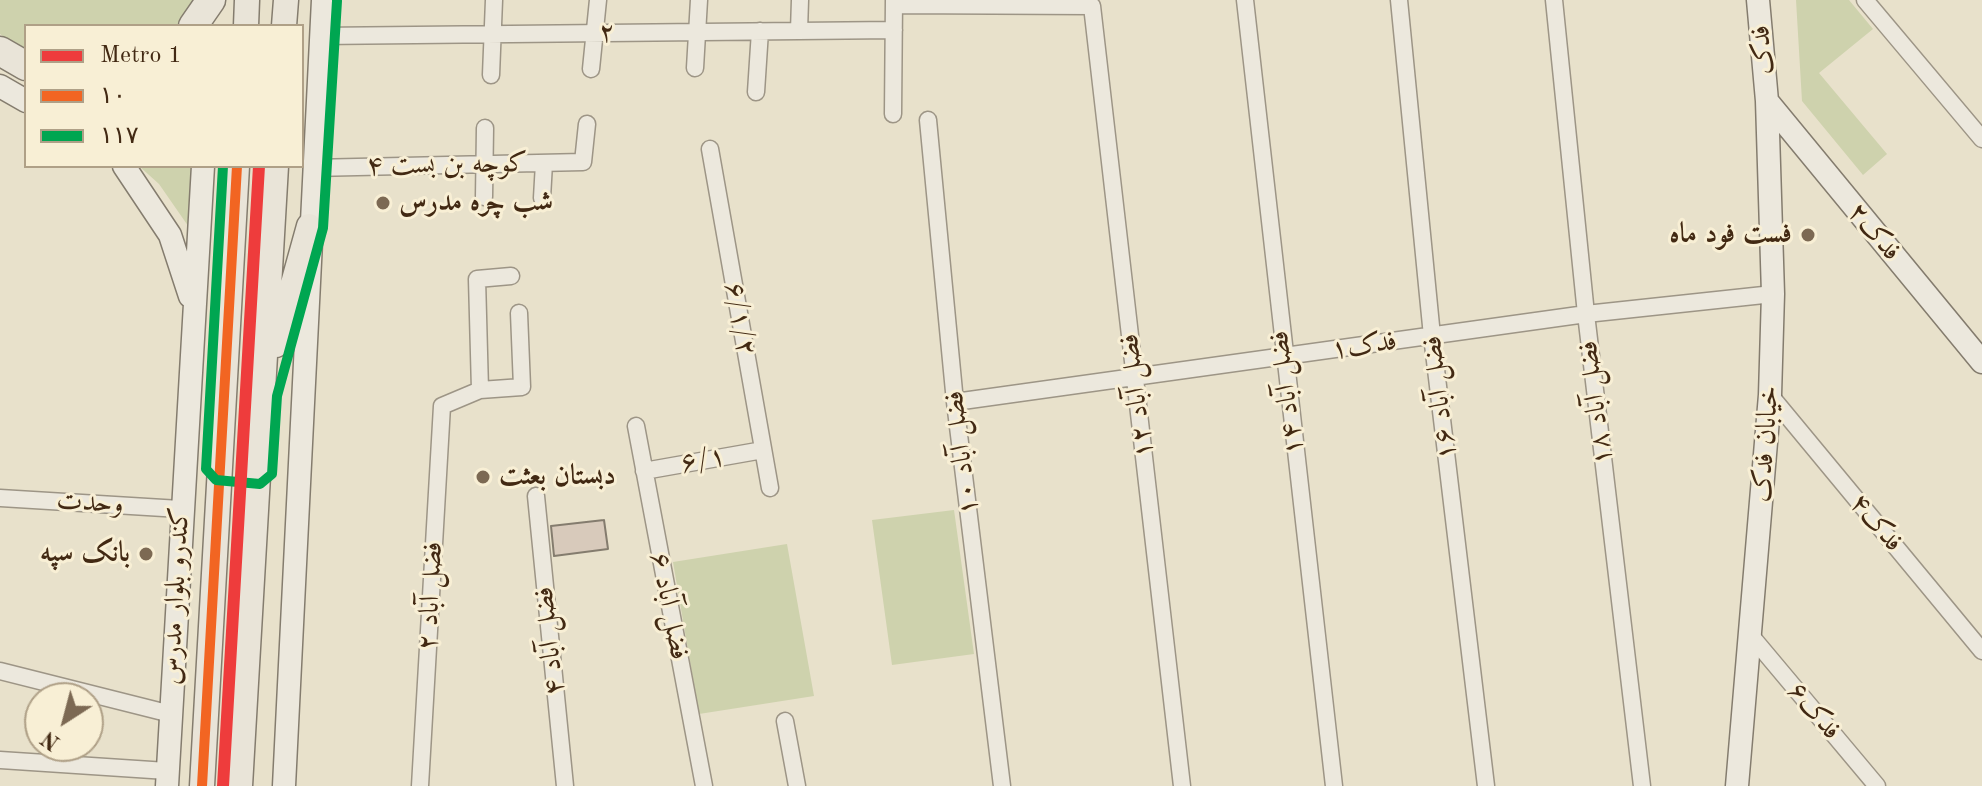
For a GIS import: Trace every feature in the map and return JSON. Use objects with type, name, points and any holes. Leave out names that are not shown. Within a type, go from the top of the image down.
[{"type":"highway","points":[[195,24],[213,0]]},
{"type":"highway","points":[[0,51],[24,65]]},
{"type":"main road","points":[[213,0],[213,24]]},
{"type":"main road","points":[[246,24],[247,0]]},
{"type":"main road","points":[[284,24],[286,0]]},
{"type":"main road","points":[[284,786],[309,226],[323,0]]},
{"type":"main road","name":"فدک","points":[[1758,0],[1767,101]]},
{"type":"main road","points":[[0,86],[24,100]]},
{"type":"main road","name":"خیابان فدک","points":[[1737,786],[1752,637],[1770,395],[1773,294],[1767,101]]},
{"type":"main road","name":"فدک۲","points":[[1767,101],[1982,362]]},
{"type":"main road","points":[[125,168],[170,235],[194,309]]},
{"type":"main road","name":"کندرو بلوار مدرس","points":[[167,778],[180,509],[203,168]]},
{"type":"main road","points":[[202,786],[237,168]]},
{"type":"main road","points":[[240,786],[276,168]]},
{"type":"main road","points":[[263,394],[309,226]]},
{"type":"main road","points":[[220,467],[258,470]]},
{"type":"street","points":[[491,75],[494,0]]},
{"type":"street","points":[[591,69],[598,0]]},
{"type":"street","points":[[695,68],[699,0]]},
{"type":"street","points":[[799,31],[800,0]]},
{"type":"street","name":"فضل آباد ۱۴","points":[[1245,0],[1283,358],[1334,786]]},
{"type":"street","name":"فضل آباد ۱۸","points":[[1554,0],[1586,314],[1642,786]]},
{"type":"street","points":[[1865,0],[1982,139]]},
{"type":"street","points":[[893,114],[894,3]]},
{"type":"street","name":"فضل آباد ۱۲","points":[[894,3],[1092,6],[1182,786]]},
{"type":"street","name":"فضل آباد ۱۶","points":[[1400,5],[1432,336],[1486,786]]},
{"type":"street","name":"۲","points":[[319,36],[894,30]]},
{"type":"street","points":[[756,92],[760,31]]},
{"type":"street","name":"فضل آباد ۱۰","points":[[928,120],[955,402],[1002,786]]},
{"type":"street","name":"کوچه بن بست ۴","points":[[312,168],[583,162],[587,124]]},
{"type":"street","points":[[484,197],[485,128]]},
{"type":"street","name":"۶/۱/۲","points":[[710,149],[770,488]]},
{"type":"street","points":[[542,198],[544,163]]},
{"type":"street","points":[[511,276],[477,279],[480,390],[522,387],[519,313]]},
{"type":"street","name":"فدک۱","points":[[955,402],[1586,314],[1773,294]]},
{"type":"street","name":"فضل آباد ۲","points":[[420,786],[442,406],[480,390]]},
{"type":"street","name":"فدک۴","points":[[1770,395],[1982,651]]},
{"type":"street","name":"فضل آباد ۶","points":[[636,426],[704,786]]},
{"type":"street","name":"۶/۱","points":[[644,471],[763,450]]},
{"type":"street","name":"فضل آباد ۴","points":[[536,496],[565,786]]},
{"type":"street","name":"وحدت","points":[[0,498],[180,509]]},
{"type":"street","name":"فدک۶","points":[[1752,637],[1877,786]]},
{"type":"street","points":[[0,671],[171,714]]},
{"type":"street","points":[[785,721],[797,786]]},
{"type":"street","points":[[0,760],[167,778]]},
{"type":"green space","points":[[0,0],[198,0],[180,24],[24,24],[24,52],[0,34]]},
{"type":"green space","points":[[1796,0],[1849,0],[1873,29],[1819,73],[1887,154],[1863,175],[1802,101]]},
{"type":"green space","points":[[141,168],[197,168],[193,233],[159,184]]},
{"type":"green space","points":[[954,510],[974,654],[892,665],[872,520]]},
{"type":"green space","points":[[787,544],[814,696],[699,714],[673,562]]},
{"type":"building","points":[[604,520],[608,549],[554,556],[551,526]]},
{"type":"metro line","name":"1","points":[[223,786],[259,168]]},
{"type":"transit line","name":"۱۱۷","points":[[223,168],[206,469],[216,480],[260,484],[272,474],[277,396],[323,228],[337,1]]},
{"type":"transit line","name":"۱۰","points":[[202,786],[237,168]]},
{"type":"place","name":"شب چره مدرس","points":[[383,203]]},
{"type":"place","name":"فست فود ماه","points":[[1808,235]]},
{"type":"place","name":"دبستان بعثت","points":[[483,477]]},
{"type":"place","name":"بانک سپه","points":[[146,554]]}]
